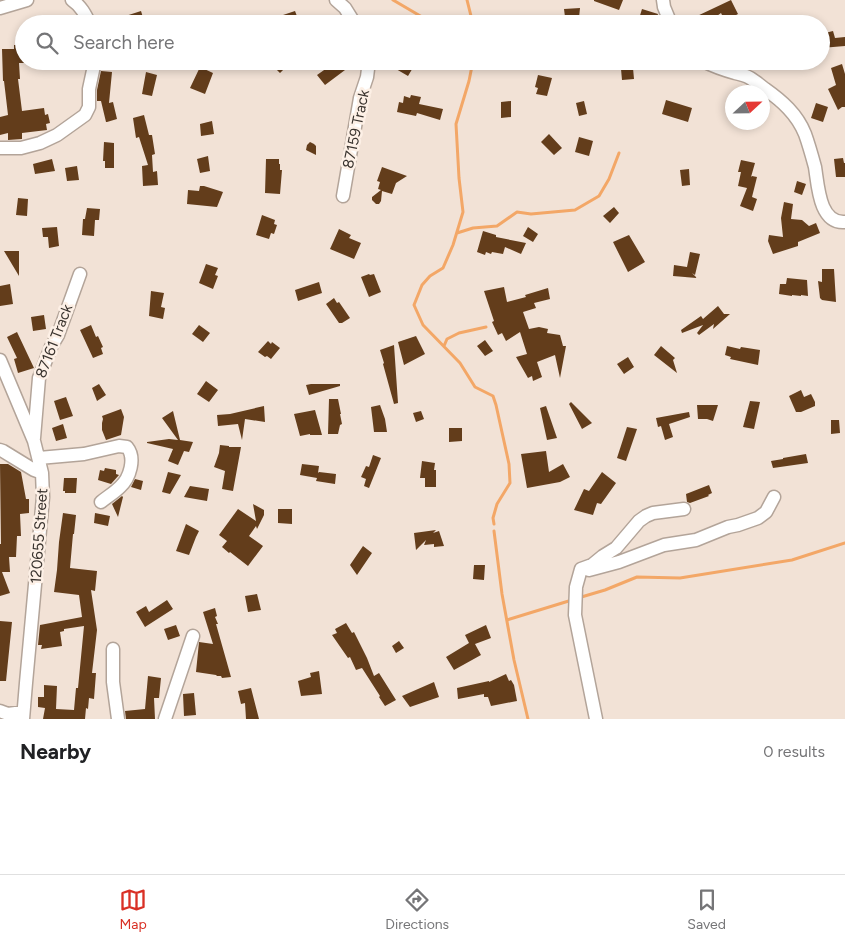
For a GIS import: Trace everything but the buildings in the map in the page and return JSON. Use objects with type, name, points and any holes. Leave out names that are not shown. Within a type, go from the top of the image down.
[{"type":"street","points":[[0,8],[27,0]]},
{"type":"street","points":[[72,0],[77,3],[86,15]]},
{"type":"street","points":[[336,0],[349,15]]},
{"type":"street","points":[[663,0],[667,15]]},
{"type":"street","points":[[0,148],[21,148],[47,140],[85,115],[89,107],[89,89],[93,70]]},
{"type":"street","name":"87159 Track","points":[[343,196],[360,98],[368,70]]},
{"type":"street","points":[[724,70],[749,77],[792,111],[805,134],[814,166],[820,200],[834,220],[845,222]]},
{"type":"street","name":"87161 Track","points":[[34,441],[39,378],[51,347],[58,335],[80,274]]},
{"type":"street","name":"120655 Street","points":[[0,360],[34,441],[42,473],[43,498],[23,715]]},
{"type":"street","points":[[39,458],[84,454],[119,446],[127,447],[131,455],[131,466],[125,482],[119,489],[100,502]]},
{"type":"street","points":[[2,451],[42,473]]},
{"type":"street","points":[[580,572],[619,562],[664,544],[696,540],[728,526],[738,525],[758,518],[766,512],[774,498]]},
{"type":"street","points":[[596,719],[575,615],[576,587],[581,569],[592,565],[616,548],[639,521],[646,516],[653,513],[684,509]]},
{"type":"street","points":[[165,719],[193,636]]},
{"type":"street","points":[[113,649],[113,682],[118,719]]},
{"type":"street","points":[[0,711],[8,714],[23,715]]},
{"type":"waterway","points":[[393,0],[419,15]]},
{"type":"waterway","points":[[467,0],[471,15]]},
{"type":"waterway","points":[[471,70],[456,124],[463,212],[453,245],[443,268],[430,276],[422,285],[414,305],[423,325],[460,363],[475,387],[493,396],[509,464],[510,483],[497,504],[493,518],[494,524]]},
{"type":"waterway","points":[[457,233],[473,228],[497,226],[517,212],[531,214],[575,210],[599,196],[609,179],[619,153]]},
{"type":"waterway","points":[[444,346],[447,339],[459,333],[486,327]]},
{"type":"waterway","points":[[494,531],[502,594],[514,660],[528,719]]},
{"type":"waterway","points":[[578,598],[605,590],[637,577],[680,578],[792,560],[845,543]]},
{"type":"waterway","points":[[507,620],[572,600]]}]
